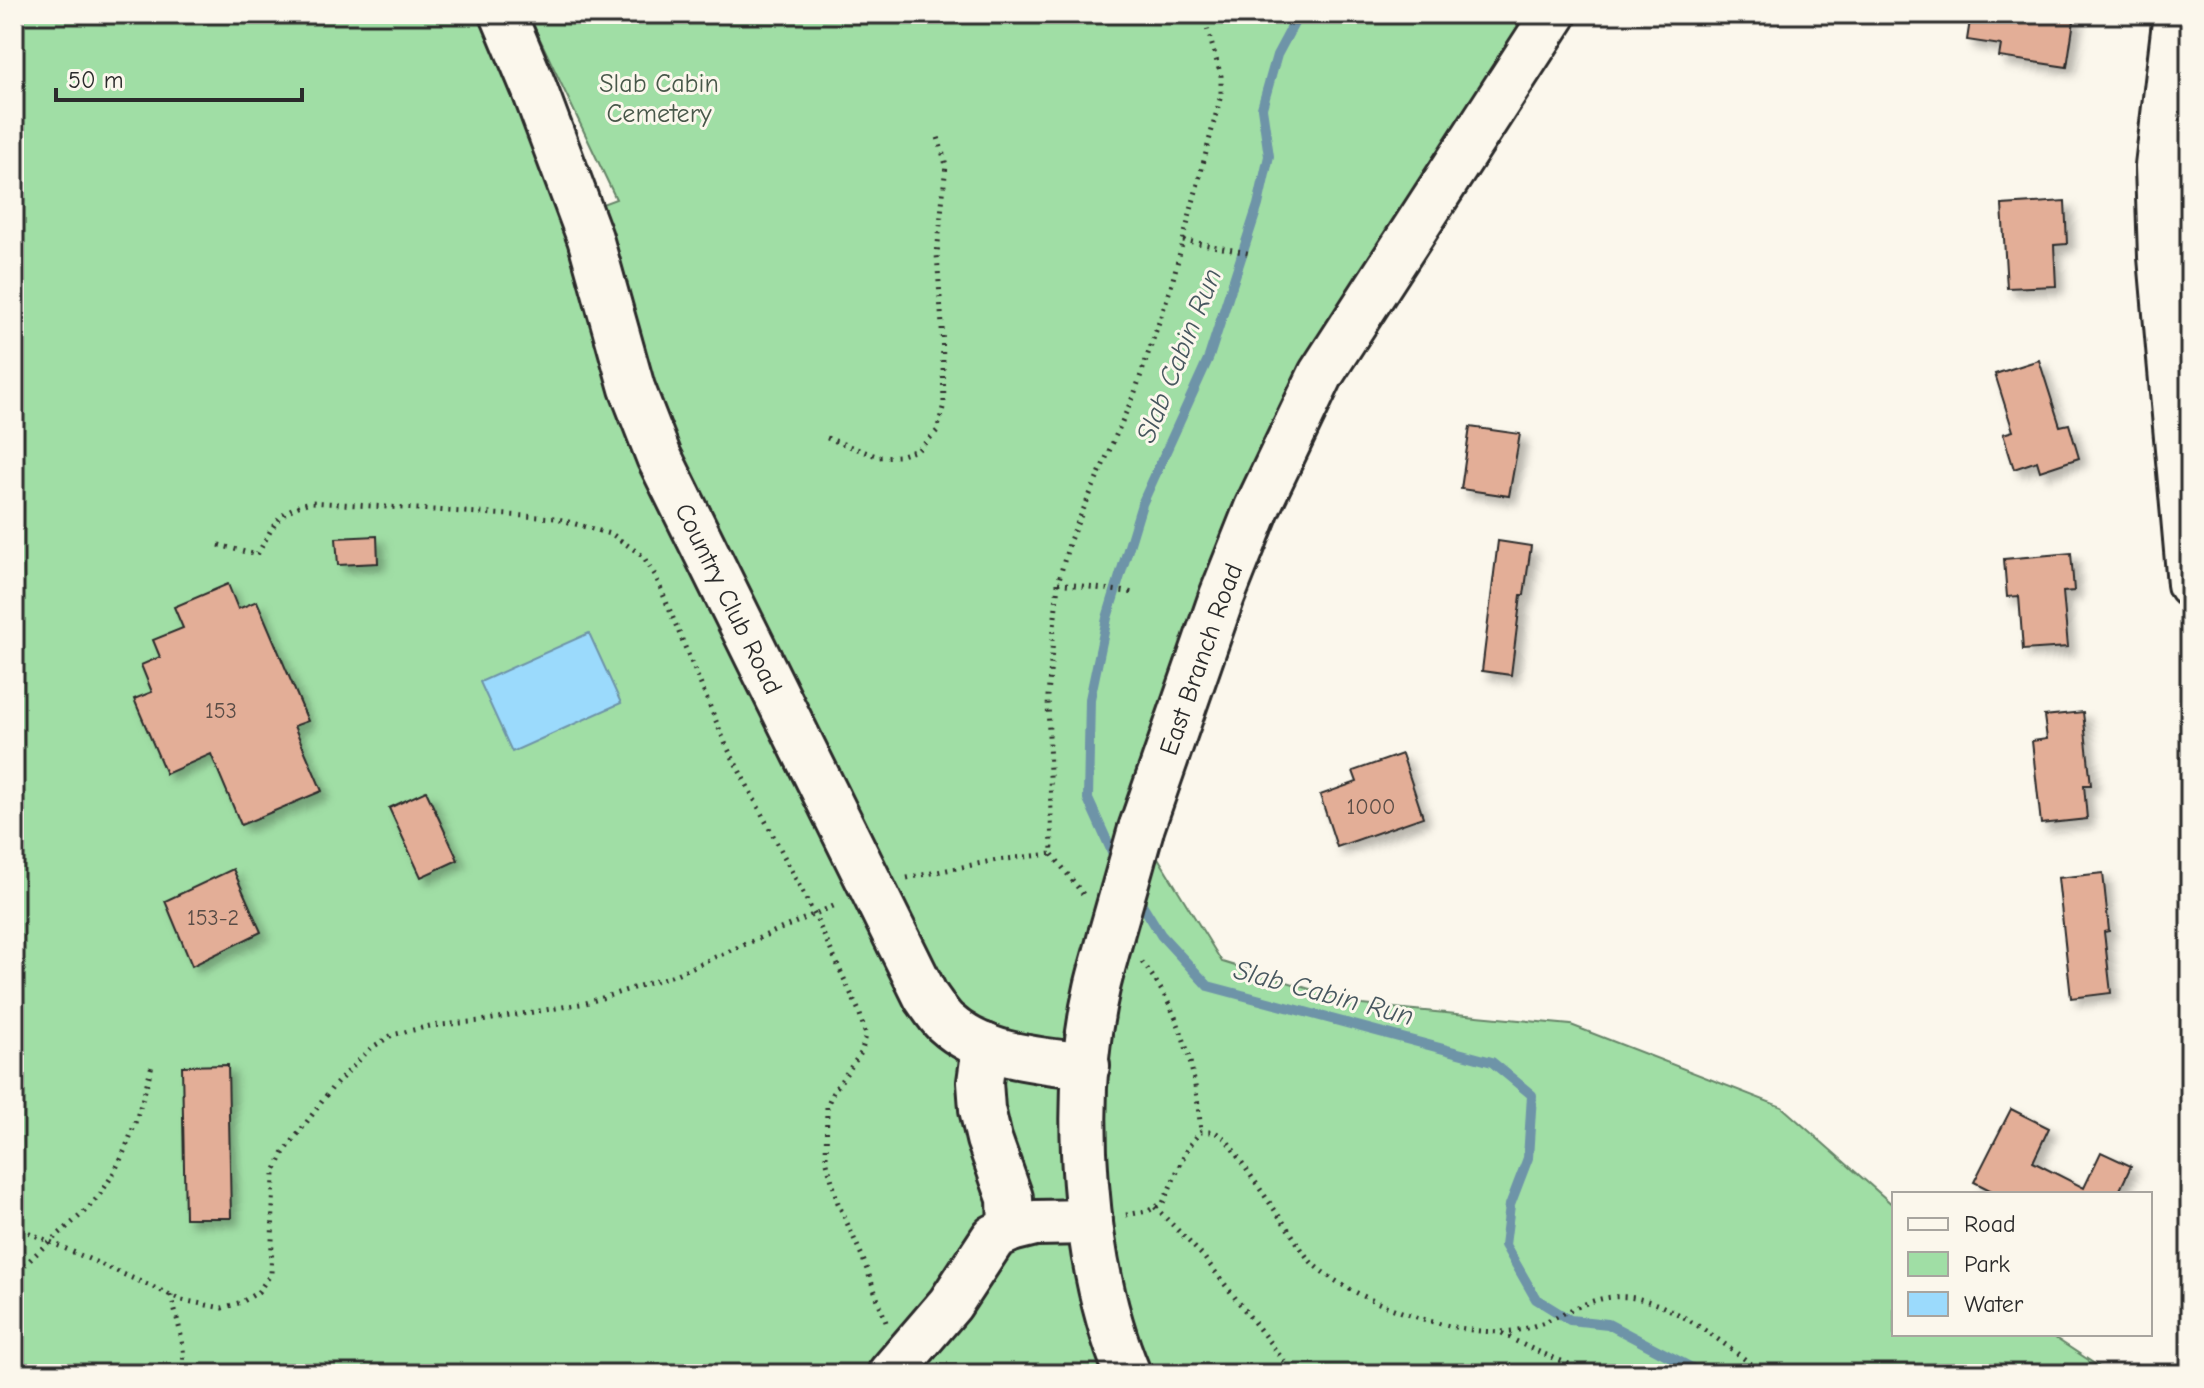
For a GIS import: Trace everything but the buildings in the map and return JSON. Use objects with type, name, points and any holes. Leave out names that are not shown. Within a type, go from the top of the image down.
[{"type":"street","name":"Country Club Road","points":[[503,14],[590,238],[632,388],[659,457],[926,997],[944,1021],[974,1042],[1001,1053],[1087,1066]]},
{"type":"street","name":"East Branch Road","points":[[1128,1374],[1105,1302],[1090,1222],[1085,1134],[1087,1066],[1096,988],[1124,944],[1141,829],[1257,508],[1321,374],[1554,14]]},
{"type":"street","points":[[2176,14],[2158,166],[2161,257],[2185,456],[2190,584]]},
{"type":"street","points":[[985,1046],[980,1082],[982,1109],[1010,1198],[1011,1229]]},
{"type":"street","points":[[893,1370],[950,1304],[994,1237],[1035,1223],[1090,1222]]},
{"type":"path","points":[[1085,897],[1052,854],[1048,696],[1058,583],[1070,540],[1135,392],[1171,287],[1221,95],[1221,76],[1203,14]]},
{"type":"path","points":[[827,438],[879,457],[898,456],[918,450],[937,431],[944,404],[937,254],[946,165],[938,137]]},
{"type":"path","points":[[1183,240],[1252,254]]},
{"type":"path","points":[[219,545],[257,555],[278,518],[292,507],[311,502],[555,518],[613,535],[643,556],[655,575],[726,745],[815,916],[859,1011],[866,1036],[861,1053],[833,1092],[827,1106],[826,1159],[838,1203],[886,1320],[893,1370]]},
{"type":"path","points":[[1058,583],[1135,593]]},
{"type":"path","points":[[14,1226],[182,1300],[222,1308],[242,1302],[258,1292],[271,1274],[274,1174],[283,1154],[332,1088],[371,1048],[392,1035],[430,1026],[481,1021],[586,1003],[674,975],[815,916],[871,888],[982,863],[1052,854]]},
{"type":"path","points":[[1124,944],[1162,987],[1183,1034],[1197,1088],[1201,1132]]},
{"type":"path","points":[[14,1278],[49,1240],[87,1208],[114,1172],[152,1065]]},
{"type":"path","points":[[1090,1222],[1148,1211],[1163,1203],[1189,1145],[1201,1132],[1215,1132],[1226,1139],[1313,1263],[1359,1295],[1455,1328],[1501,1333],[1541,1323],[1578,1304],[1604,1298],[1629,1297],[1696,1324],[1765,1374]]},
{"type":"path","points":[[1155,1207],[1203,1256],[1294,1374]]},
{"type":"path","points":[[171,1294],[182,1347],[181,1374]]},
{"type":"path","points":[[1501,1333],[1525,1347],[1591,1374]]},
{"type":"green space","name":"Slab Cabin Cemetery","points":[[14,14],[503,14],[581,212],[616,199],[528,14],[1554,14],[1321,374],[1141,830],[1222,962],[1362,1005],[1571,1025],[1782,1107],[1892,1204],[1892,1336],[2052,1336],[2110,1374],[1128,1374],[1123,1361],[1077,1374],[14,1374]]},
{"type":"water","points":[[589,633],[621,703],[512,752],[480,682]]},
{"type":"waterway","name":"Slab Cabin Run","points":[[1118,865],[1088,799],[1090,699],[1107,618],[1142,504],[1209,357],[1258,205],[1269,156],[1262,108],[1277,55],[1299,14]]},
{"type":"waterway","name":"Slab Cabin Run","points":[[1137,896],[1161,935],[1208,986],[1492,1062],[1532,1095],[1528,1158],[1510,1205],[1505,1245],[1536,1299],[1570,1320],[1608,1324],[1703,1374]]}]
